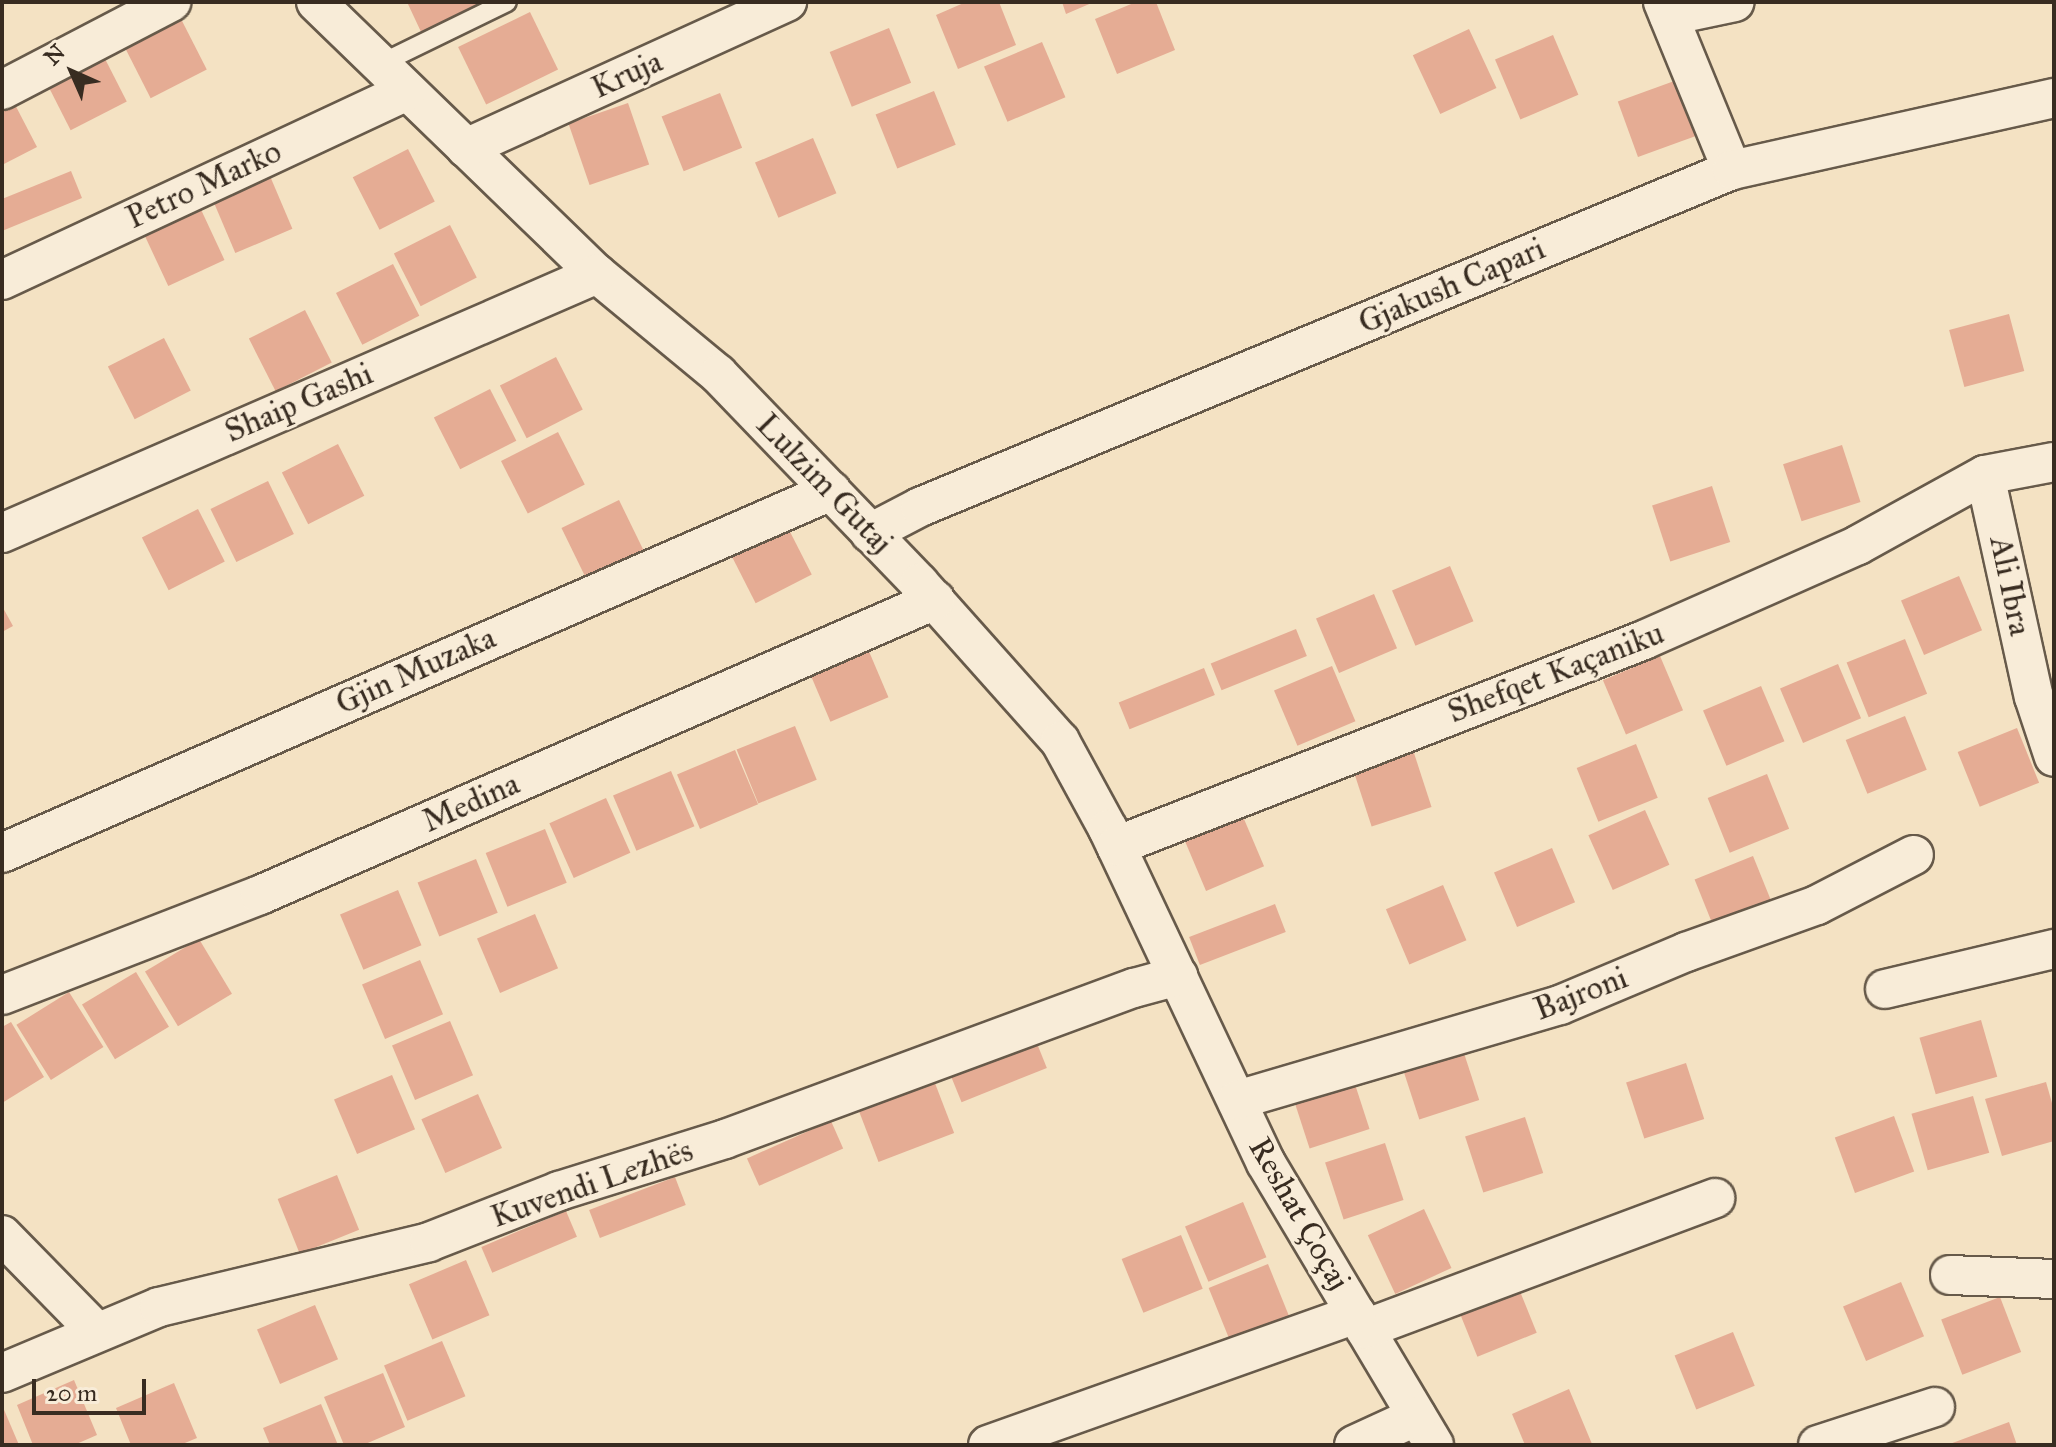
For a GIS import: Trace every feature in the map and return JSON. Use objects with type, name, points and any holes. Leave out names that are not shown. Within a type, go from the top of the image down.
[{"type":"street","points":[[2,90],[171,2]]},
{"type":"street","name":"Lulzim Gutaj","points":[[316,2],[597,274],[718,374],[935,600],[1060,741],[1116,846],[1178,976]]},
{"type":"street","name":"Kruja","points":[[466,148],[787,2]]},
{"type":"street","points":[[1732,170],[1666,9],[1735,2]]},
{"type":"street","name":"Petro Marko","points":[[2,280],[407,91]]},
{"type":"street","name":"Gjakush Capari","points":[[870,533],[920,507],[1732,170],[2054,98]]},
{"type":"street","name":"Shaip Gashi","points":[[2,533],[597,274]]},
{"type":"street","name":"Shefqet Kaçaniku","points":[[1116,846],[1644,640],[1858,545],[1985,475],[2054,462]]},
{"type":"street","name":"Ali Ibra","points":[[1985,475],[2044,694],[2054,757]]},
{"type":"street","name":"Gjin Muzaka","points":[[2,853],[831,491]]},
{"type":"street","name":"Medina","points":[[2,995],[260,895],[935,600]]},
{"type":"street","name":"Bajroni","points":[[1237,1100],[1560,1005],[1686,952],[1817,905],[1914,855]]},
{"type":"street","points":[[1885,989],[2054,949]]},
{"type":"street","name":"Reshat Çoçaj","points":[[1178,976],[1266,1163],[1425,1430]]},
{"type":"street","name":"Kuvendi Lezhës","points":[[2,1373],[159,1307],[429,1242],[559,1191],[725,1139],[1134,988],[1178,976]]},
{"type":"street","points":[[988,1445],[1360,1322],[1715,1198]]},
{"type":"street","points":[[2,1235],[96,1331]]},
{"type":"street","points":[[1950,1275],[2054,1279]]},
{"type":"street","points":[[1818,1445],[1935,1407]]},
{"type":"street","points":[[1354,1445],[1425,1430]]},
{"type":"lane","points":[[380,64],[507,2]]},
{"type":"building","points":[[407,2],[491,2],[422,34]]},
{"type":"building","points":[[966,2],[999,2],[1016,45],[958,69],[936,15]]},
{"type":"building","points":[[1062,2],[1094,2],[1066,14]]},
{"type":"building","points":[[1136,2],[1156,2],[1175,50],[1117,74],[1095,19]]},
{"type":"building","points":[[530,12],[558,70],[486,105],[458,47]]},
{"type":"building","points":[[180,17],[207,70],[151,98],[124,46]]},
{"type":"building","points":[[889,28],[911,83],[852,107],[830,52]]},
{"type":"building","points":[[1469,29],[1496,88],[1440,114],[1413,55]]},
{"type":"building","points":[[1553,35],[1578,95],[1520,119],[1495,60]]},
{"type":"building","points":[[1042,42],[1065,97],[1007,122],[984,67]]},
{"type":"building","points":[[100,49],[127,102],[71,130],[44,78]]},
{"type":"building","points":[[1677,80],[1697,135],[1638,157],[1618,102]]},
{"type":"building","points":[[934,91],[956,145],[897,168],[876,115]]},
{"type":"building","points":[[720,93],[742,148],[684,171],[662,117]]},
{"type":"building","points":[[10,95],[37,147],[2,165],[2,99]]},
{"type":"building","points":[[628,103],[649,164],[590,185],[568,124]]},
{"type":"building","points":[[813,138],[836,193],[778,218],[755,163]]},
{"type":"building","points":[[408,149],[435,202],[380,230],[353,177]]},
{"type":"building","points":[[267,169],[292,229],[235,253],[210,193]]},
{"type":"building","points":[[71,171],[82,198],[2,231],[2,199]]},
{"type":"building","points":[[197,201],[224,260],[168,286],[141,227]]},
{"type":"building","points":[[450,225],[477,278],[421,306],[394,254]]},
{"type":"building","points":[[393,264],[419,316],[362,345],[336,293]]},
{"type":"building","points":[[305,310],[332,363],[276,391],[249,339]]},
{"type":"building","points":[[2009,314],[2024,371],[1964,387],[1949,330]]},
{"type":"building","points":[[164,338],[191,391],[135,419],[108,367]]},
{"type":"building","points":[[556,357],[583,410],[527,438],[500,386]]},
{"type":"building","points":[[490,389],[516,441],[460,469],[434,418]]},
{"type":"building","points":[[558,432],[585,485],[528,514],[501,461]]},
{"type":"building","points":[[338,444],[364,496],[308,524],[282,473]]},
{"type":"building","points":[[1842,445],[1861,502],[1802,521],[1783,464]]},
{"type":"building","points":[[268,481],[294,534],[236,562],[210,509]]},
{"type":"building","points":[[1712,486],[1730,542],[1670,562],[1652,505]]},
{"type":"building","points":[[619,500],[645,553],[587,581],[561,528]]},
{"type":"building","points":[[198,509],[225,562],[169,590],[142,538]]},
{"type":"building","points":[[785,522],[812,575],[756,603],[729,551]]},
{"type":"building","points":[[1450,566],[1473,621],[1415,646],[1392,591]]},
{"type":"building","points":[[1959,576],[1982,630],[1924,655],[1901,601]]},
{"type":"building","points":[[1374,594],[1397,648],[1339,673],[1316,619]]},
{"type":"building","points":[[2,606],[13,626],[2,632]]},
{"type":"building","points":[[1296,629],[1307,656],[1222,690],[1211,663]]},
{"type":"building","points":[[1905,639],[1927,694],[1869,717],[1847,663]]},
{"type":"building","points":[[865,642],[888,697],[830,722],[807,667]]},
{"type":"building","points":[[1660,656],[1683,710],[1626,735],[1603,680]]},
{"type":"building","points":[[1838,664],[1861,718],[1803,743],[1780,689]]},
{"type":"building","points":[[1332,666],[1355,721],[1297,746],[1274,691]]},
{"type":"building","points":[[1204,668],[1215,695],[1130,729],[1119,702]]},
{"type":"building","points":[[1761,686],[1784,741],[1726,766],[1703,711]]},
{"type":"building","points":[[1905,716],[1927,770],[1867,794],[1846,740]]},
{"type":"building","points":[[795,726],[817,780],[758,803],[737,750]]},
{"type":"building","points":[[2017,728],[2039,783],[1980,807],[1958,752]]},
{"type":"building","points":[[1636,744],[1658,798],[1598,822],[1577,768]]},
{"type":"building","points":[[735,750],[758,804],[700,829],[677,775]]},
{"type":"building","points":[[1413,750],[1432,807],[1372,827],[1353,769]]},
{"type":"building","points":[[671,771],[694,826],[636,851],[613,796]]},
{"type":"building","points":[[1767,774],[1789,829],[1730,853],[1708,798]]},
{"type":"building","points":[[606,798],[630,853],[574,878],[549,823]]},
{"type":"building","points":[[1645,810],[1669,865],[1613,890],[1588,835]]},
{"type":"building","points":[[1241,812],[1264,866],[1206,891],[1183,837]]},
{"type":"building","points":[[545,829],[567,883],[507,907],[486,853]]},
{"type":"building","points":[[1552,848],[1575,902],[1517,927],[1494,873]]},
{"type":"building","points":[[1753,856],[1775,910],[1716,933],[1695,880]]},
{"type":"building","points":[[476,859],[498,913],[439,936],[418,883]]},
{"type":"building","points":[[1443,885],[1466,940],[1409,964],[1386,909]]},
{"type":"building","points":[[398,890],[421,945],[363,970],[340,915]]},
{"type":"building","points":[[1275,904],[1286,932],[1200,965],[1189,937]]},
{"type":"building","points":[[535,914],[558,968],[500,993],[477,939]]},
{"type":"building","points":[[199,939],[232,994],[178,1026],[145,971]]},
{"type":"building","points":[[420,960],[443,1014],[385,1039],[362,985]]},
{"type":"building","points":[[136,972],[169,1027],[115,1059],[82,1004]]},
{"type":"building","points":[[69,992],[103,1047],[51,1080],[16,1025]]},
{"type":"building","points":[[1981,1020],[1997,1077],[1936,1094],[1919,1038]]},
{"type":"building","points":[[450,1021],[473,1075],[415,1100],[392,1046]]},
{"type":"building","points":[[11,1022],[44,1077],[2,1103],[2,1027]]},
{"type":"building","points":[[1036,1041],[1047,1068],[962,1102],[951,1075]]},
{"type":"building","points":[[1461,1044],[1479,1100],[1419,1120],[1401,1063]]},
{"type":"building","points":[[1686,1063],[1704,1119],[1644,1139],[1626,1082]]},
{"type":"building","points":[[1351,1072],[1370,1129],[1310,1149],[1291,1091]]},
{"type":"building","points":[[392,1075],[415,1129],[357,1154],[334,1100]]},
{"type":"building","points":[[933,1078],[954,1133],[879,1162],[857,1107]]},
{"type":"building","points":[[2046,1082],[2054,1110],[2054,1141],[2002,1156],[1985,1099]]},
{"type":"building","points":[[478,1094],[502,1148],[445,1173],[421,1119]]},
{"type":"building","points":[[1973,1096],[1989,1153],[1928,1170],[1911,1114]]},
{"type":"building","points":[[1894,1116],[1914,1171],[1855,1193],[1835,1138]]},
{"type":"building","points":[[1525,1117],[1543,1173],[1483,1193],[1465,1136]]},
{"type":"building","points":[[831,1121],[843,1148],[759,1186],[747,1158]]},
{"type":"building","points":[[1385,1143],[1404,1200],[1344,1220],[1325,1162]]},
{"type":"building","points":[[337,1175],[359,1230],[300,1254],[278,1199]]},
{"type":"building","points":[[675,1177],[686,1205],[600,1238],[589,1210]]},
{"type":"building","points":[[1243,1202],[1266,1257],[1208,1282],[1185,1227]]},
{"type":"building","points":[[1424,1209],[1451,1268],[1395,1294],[1368,1235]]},
{"type":"building","points":[[566,1211],[577,1237],[492,1273],[481,1247]]},
{"type":"building","points":[[1181,1235],[1203,1289],[1143,1313],[1122,1259]]},
{"type":"building","points":[[466,1260],[489,1315],[432,1339],[409,1284]]},
{"type":"building","points":[[1268,1264],[1290,1318],[1230,1342],[1209,1288]]},
{"type":"building","points":[[1515,1279],[1537,1333],[1477,1357],[1456,1303]]},
{"type":"building","points":[[1901,1282],[1924,1336],[1866,1361],[1843,1307]]},
{"type":"building","points":[[2000,1297],[2021,1352],[1962,1375],[1941,1320]]},
{"type":"building","points":[[315,1305],[338,1359],[280,1384],[257,1330]]},
{"type":"building","points":[[1733,1332],[1755,1386],[1696,1409],[1675,1356]]},
{"type":"building","points":[[442,1341],[465,1396],[407,1421],[384,1366]]},
{"type":"building","points":[[383,1373],[405,1427],[363,1445],[344,1445],[324,1397]]},
{"type":"building","points":[[74,1380],[97,1435],[74,1445],[33,1445],[17,1405]]},
{"type":"building","points":[[174,1383],[197,1438],[180,1445],[131,1445],[116,1408]]},
{"type":"building","points":[[1569,1389],[1592,1444],[1525,1445],[1512,1414]]},
{"type":"building","points":[[321,1404],[338,1445],[270,1445],[263,1428]]},
{"type":"building","points":[[2,1405],[19,1445],[2,1445]]},
{"type":"building","points":[[2009,1422],[2017,1445],[1947,1445]]}]
